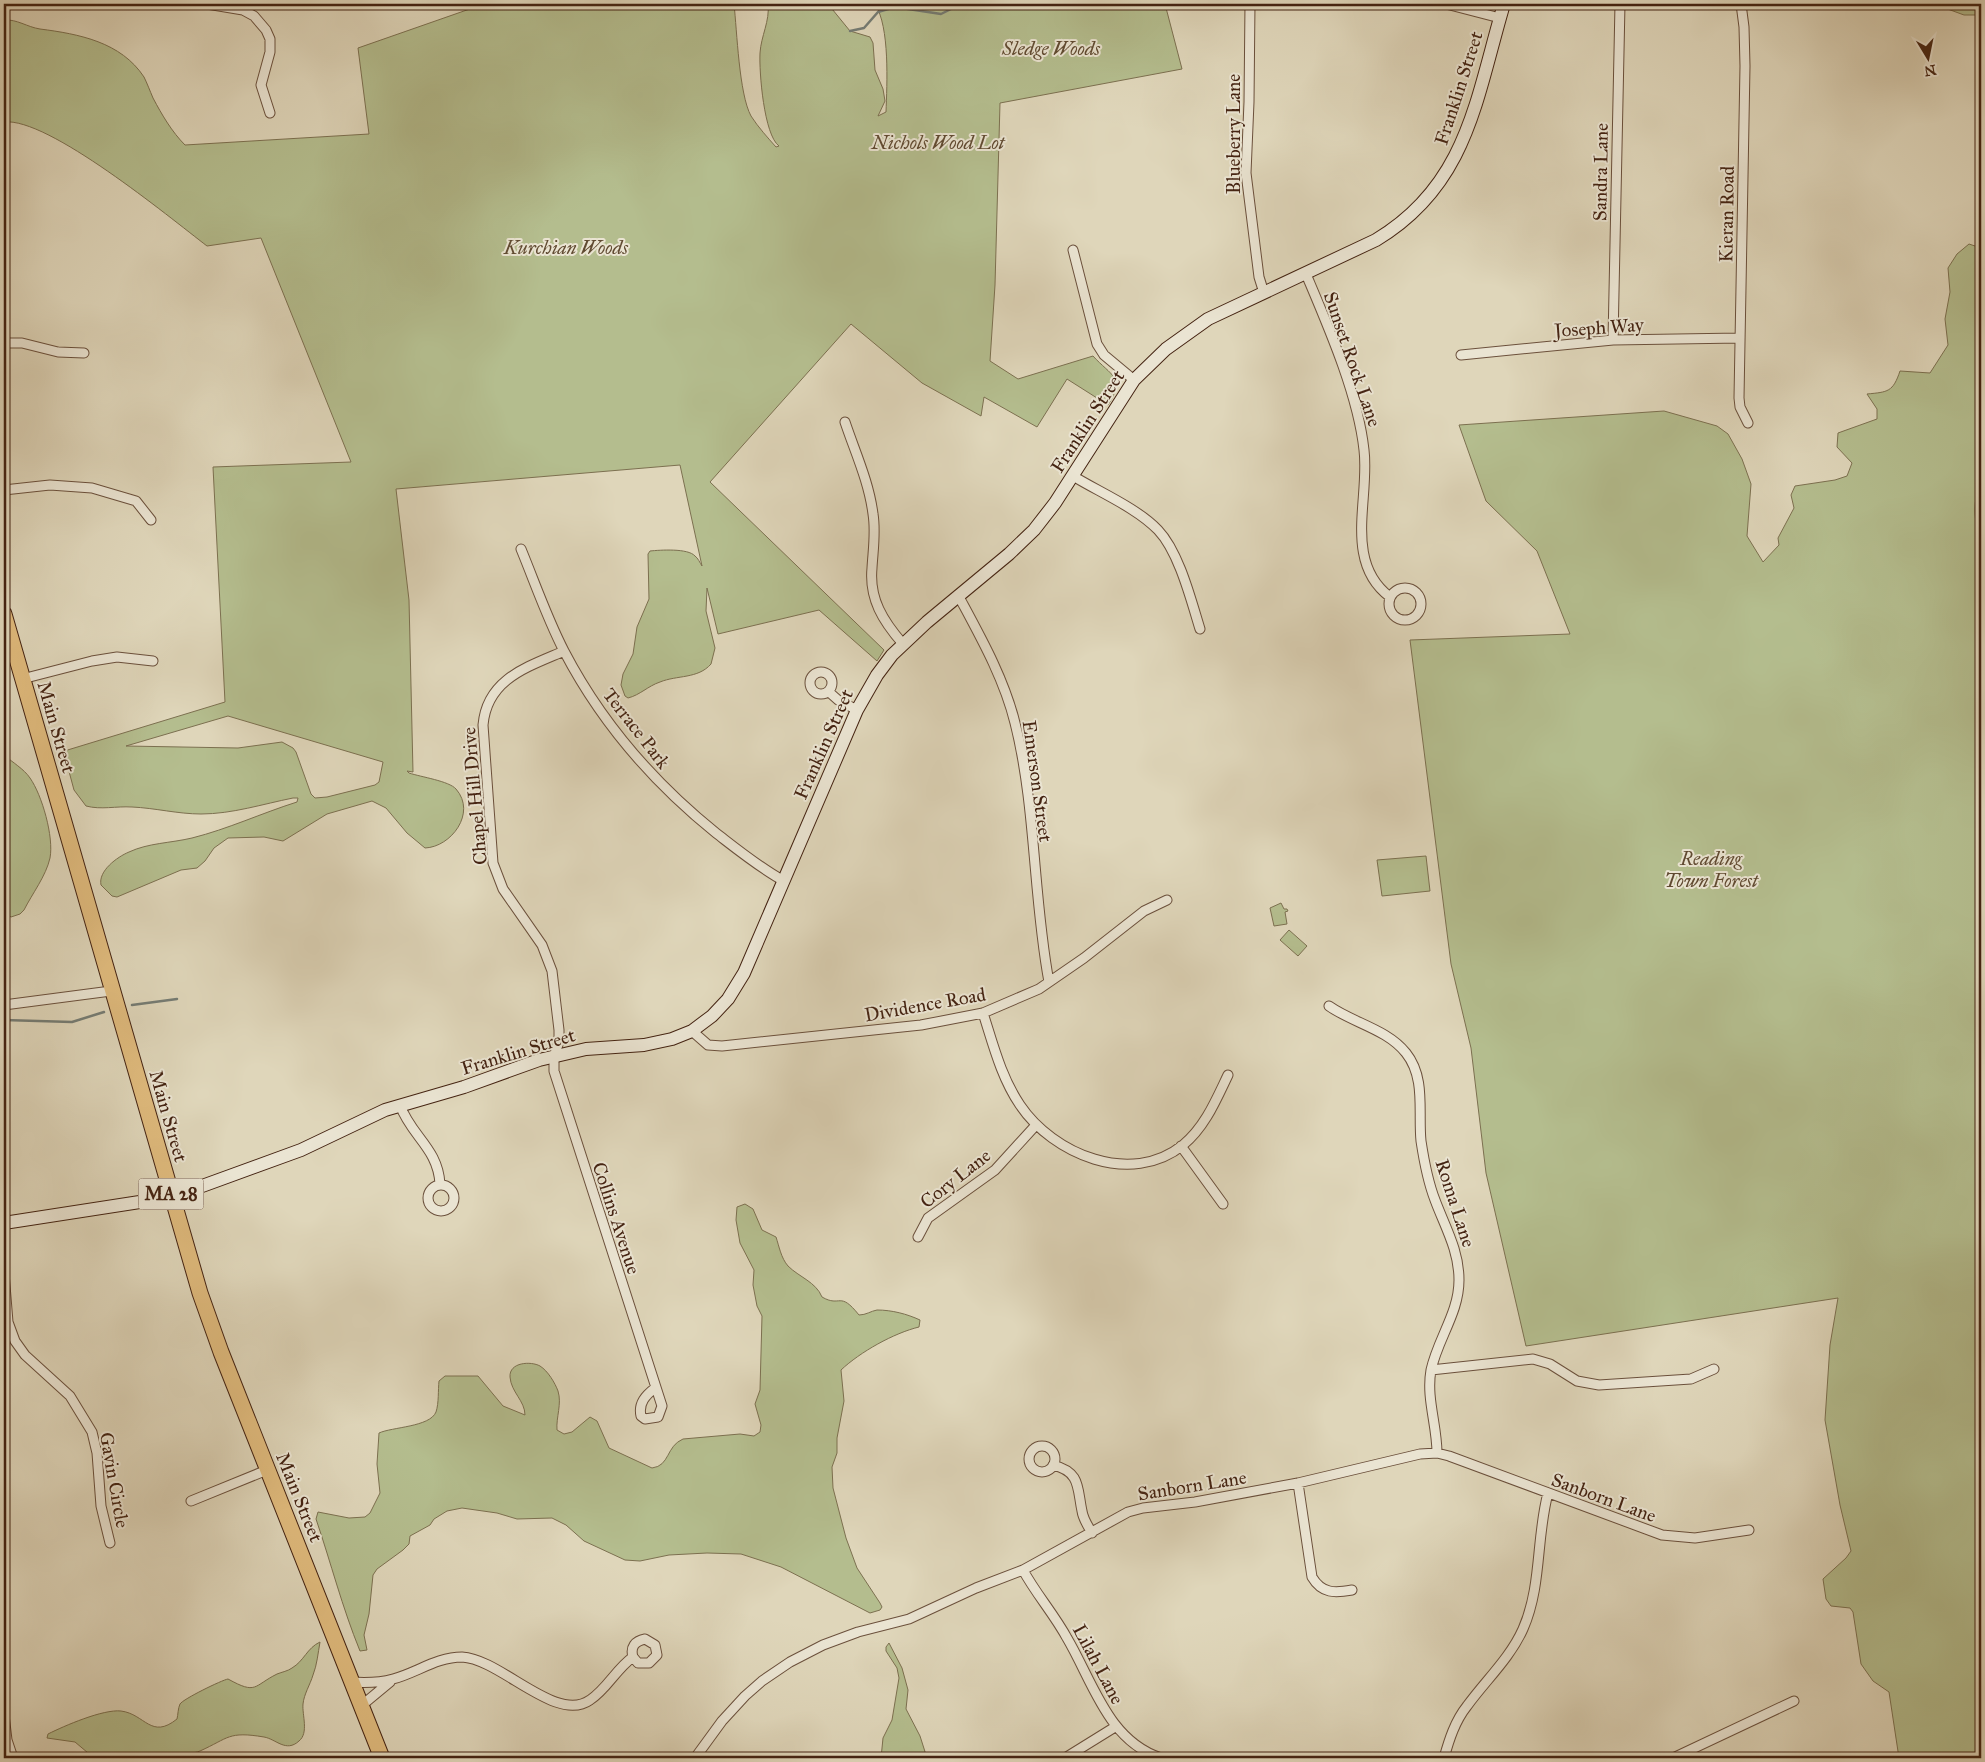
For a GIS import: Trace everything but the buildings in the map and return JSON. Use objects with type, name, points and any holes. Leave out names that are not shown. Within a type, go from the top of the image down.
[{"type":"main road","name":"Franklin Street","points":[[4,1222],[172,1197],[301,1150],[400,1105],[464,1087],[554,1056],[586,1049],[655,1043],[692,1031],[720,1009],[737,986],[857,710],[877,675],[903,644],[1034,530],[1073,476],[1134,380],[1186,333],[1221,312],[1306,274],[1390,232],[1423,205],[1440,184],[1454,162],[1466,132],[1504,4]]},
{"type":"main road","name":"Main Street","points":[[4,614],[111,991],[211,1324],[382,1758]]},
{"type":"street","points":[[207,4],[243,10],[254,16],[266,30],[270,39],[270,52],[261,85],[270,113]]},
{"type":"street","name":"Blueberry Lane","points":[[1250,4],[1246,173],[1259,277],[1264,293]]},
{"type":"street","points":[[1446,4],[1500,18]]},
{"type":"street","name":"Sandra Lane","points":[[1613,340],[1620,4]]},
{"type":"street","name":"Kieran Road","points":[[1741,4],[1744,27],[1744,66],[1739,401],[1748,423]]},
{"type":"street","points":[[1073,250],[1097,344],[1104,356],[1134,380]]},
{"type":"street","name":"Sunset Rock Lane","points":[[1306,274],[1342,370],[1362,432],[1365,465],[1361,527],[1364,554],[1374,577],[1390,597]]},
{"type":"street","name":"Joseph Way","points":[[1461,355],[1613,340],[1740,338]]},
{"type":"street","points":[[4,343],[18,342],[51,351],[84,353]]},
{"type":"street","points":[[845,422],[864,476],[873,512],[875,532],[872,580],[874,598],[882,618],[903,644]]},
{"type":"street","points":[[1073,476],[1141,516],[1158,530],[1172,552],[1200,629]]},
{"type":"street","points":[[4,490],[50,485],[92,488],[136,501],[152,520]]},
{"type":"street","name":"Terrace Park","points":[[521,549],[564,651],[616,733],[661,785],[742,853],[784,881]]},
{"type":"street","name":"Emerson Street","points":[[958,595],[999,677],[1015,724],[1023,766],[1039,916],[1049,982]]},
{"type":"street","name":"Chapel Hill Drive","points":[[554,1056],[559,1030],[550,963],[542,945],[503,889],[492,858],[483,725],[489,701],[504,681],[514,673],[564,651]]},
{"type":"street","points":[[22,678],[92,660],[117,657],[153,661]]},
{"type":"street","points":[[829,692],[836,699],[857,710]]},
{"type":"street","name":"Dividence Road","points":[[692,1031],[708,1045],[719,1046],[921,1025],[983,1013],[1019,999],[1049,982],[1084,958],[1144,911],[1167,900]]},
{"type":"street","points":[[4,1005],[111,991]]},
{"type":"street","name":"Roma Lane","points":[[1329,1006],[1392,1039],[1407,1054],[1417,1073],[1426,1170],[1434,1200],[1455,1248],[1459,1279],[1454,1309],[1438,1347],[1431,1370],[1430,1391],[1437,1453]]},
{"type":"street","points":[[983,1013],[1008,1084],[1019,1104],[1036,1125],[1068,1149],[1106,1162],[1127,1164],[1146,1162],[1162,1157],[1182,1146],[1210,1113],[1228,1076]]},
{"type":"street","name":"Collins Avenue","points":[[554,1056],[554,1071],[656,1388]]},
{"type":"street","points":[[400,1105],[405,1117],[434,1157],[440,1184]]},
{"type":"street","name":"Cory Lane","points":[[918,1236],[928,1218],[992,1173],[1036,1125]]},
{"type":"street","points":[[1182,1146],[1223,1204]]},
{"type":"street","name":"Gavin Circle","points":[[4,1273],[8,1322],[15,1341],[25,1355],[70,1396],[92,1432],[97,1453],[101,1506],[110,1543]]},
{"type":"street","points":[[1431,1370],[1534,1359],[1550,1364],[1584,1383],[1607,1386],[1687,1380],[1714,1369]]},
{"type":"street","name":"Sanborn Lane","points":[[696,1758],[722,1721],[745,1696],[762,1681],[790,1662],[839,1639],[909,1619],[976,1588],[1023,1570],[1121,1516],[1143,1508],[1195,1502],[1298,1483],[1405,1457],[1437,1453],[1670,1537],[1695,1538],[1749,1530]]},
{"type":"street","points":[[1053,1464],[1066,1470],[1076,1481],[1082,1514],[1092,1533]]},
{"type":"street","points":[[191,1500],[268,1470]]},
{"type":"street","points":[[1298,1483],[1308,1559],[1314,1580],[1320,1587],[1328,1591],[1352,1590]]},
{"type":"street","points":[[1444,1758],[1450,1738],[1461,1715],[1503,1662],[1523,1628],[1535,1588],[1542,1520],[1548,1493]]},
{"type":"street","name":"Lilah Lane","points":[[1023,1570],[1066,1635],[1115,1727],[1136,1746],[1161,1758]]},
{"type":"street","points":[[361,1706],[375,1692],[394,1679],[440,1660],[470,1658],[495,1667],[557,1703],[574,1706],[590,1700],[633,1657]]},
{"type":"street","points":[[351,1682],[394,1679]]},
{"type":"street","points":[[1673,1758],[1794,1701]]},
{"type":"street","points":[[4,1715],[7,1740],[13,1758]]},
{"type":"street","points":[[1065,1758],[1115,1727]]},
{"type":"green space","name":"Kurchian Woods","points":[[484,4],[734,4],[741,78],[747,106],[751,116],[776,147],[779,146],[774,140],[766,117],[760,74],[760,53],[768,16],[768,4],[828,4],[850,31],[870,37],[873,43],[875,70],[883,89],[885,101],[878,116],[886,112],[887,87],[883,27],[875,4],[1165,4],[1182,69],[1000,103],[995,285],[990,361],[1018,379],[1093,356],[1116,382],[1116,388],[1108,405],[1067,379],[1037,427],[984,397],[981,416],[922,383],[851,324],[710,482],[884,650],[877,661],[819,610],[718,634],[707,588],[706,611],[715,648],[711,664],[700,672],[660,682],[628,698],[625,696],[621,685],[623,674],[633,654],[637,627],[649,599],[648,554],[650,551],[660,550],[691,553],[702,566],[680,465],[396,489],[409,600],[413,772],[407,771],[447,784],[456,789],[462,798],[464,808],[458,827],[444,842],[425,848],[407,833],[386,808],[372,801],[327,814],[283,841],[264,837],[228,838],[214,848],[205,861],[197,868],[181,870],[117,897],[112,896],[101,885],[102,875],[109,865],[124,854],[136,849],[192,838],[219,830],[297,802],[298,798],[213,814],[184,813],[132,807],[103,808],[86,806],[74,790],[67,764],[65,764],[61,752],[225,702],[213,467],[351,462],[261,238],[207,246],[138,193],[78,151],[49,135],[24,125],[4,122],[4,20],[84,37],[124,55],[144,77],[164,117],[185,145],[369,134],[358,48]],"holes":[[[228,716],[383,762],[379,782],[375,785],[327,797],[315,798],[311,794],[296,752],[293,748],[282,742],[238,748],[126,746]]]},
{"type":"green space","points":[[1934,4],[1981,4],[1981,15],[1964,15]]},
{"type":"green space","name":"Reading Town Forest","points":[[1969,244],[1981,248],[1981,481],[1976,495],[1975,510],[1976,525],[1981,539],[1981,1758],[1899,1758],[1889,1692],[1873,1681],[1861,1664],[1853,1612],[1850,1608],[1831,1606],[1826,1599],[1823,1579],[1851,1551],[1840,1505],[1825,1420],[1830,1345],[1838,1298],[1526,1346],[1486,1173],[1471,1048],[1451,964],[1410,640],[1570,634],[1537,551],[1486,501],[1459,425],[1664,411],[1717,426],[1728,434],[1742,459],[1751,484],[1747,536],[1763,562],[1779,545],[1778,538],[1794,508],[1791,495],[1795,486],[1835,480],[1847,476],[1852,463],[1837,447],[1838,433],[1877,419],[1877,409],[1867,394],[1889,390],[1895,383],[1900,371],[1930,373],[1948,345],[1945,319],[1950,292],[1948,268],[1957,254]]},
{"type":"green space","points":[[4,755],[25,772],[39,795],[49,828],[51,849],[45,871],[24,910],[20,914],[11,917],[4,913]]},
{"type":"green space","points":[[1426,856],[1430,891],[1382,896],[1377,860]]},
{"type":"green space","points":[[1281,903],[1284,909],[1288,911],[1285,912],[1287,924],[1274,926],[1270,908]]},
{"type":"green space","points":[[1289,930],[1307,946],[1298,956],[1280,940]]},
{"type":"green space","points":[[745,1204],[753,1209],[762,1230],[776,1237],[782,1256],[788,1266],[816,1287],[822,1297],[833,1301],[844,1301],[859,1315],[883,1310],[920,1320],[919,1327],[878,1344],[841,1370],[844,1401],[837,1438],[837,1453],[832,1467],[833,1488],[846,1538],[857,1568],[880,1603],[882,1607],[880,1610],[870,1613],[781,1567],[741,1554],[707,1553],[669,1555],[640,1561],[625,1560],[584,1541],[566,1525],[552,1518],[517,1519],[497,1513],[462,1508],[447,1511],[434,1519],[430,1525],[410,1536],[409,1544],[403,1550],[377,1569],[373,1575],[369,1614],[364,1635],[367,1650],[360,1651],[342,1602],[316,1519],[318,1512],[349,1518],[365,1517],[370,1513],[380,1493],[377,1464],[379,1433],[419,1424],[432,1417],[437,1408],[439,1381],[445,1376],[478,1376],[503,1406],[525,1415],[523,1405],[511,1382],[511,1372],[513,1368],[521,1364],[536,1364],[551,1377],[558,1391],[557,1430],[564,1434],[572,1432],[590,1417],[597,1421],[609,1448],[652,1468],[662,1464],[674,1446],[683,1439],[740,1434],[754,1436],[760,1432],[761,1425],[755,1404],[760,1390],[762,1316],[757,1306],[753,1285],[754,1270],[740,1243],[736,1220],[737,1207]]},
{"type":"green space","points":[[320,1642],[316,1667],[304,1700],[304,1733],[299,1741],[290,1746],[285,1746],[264,1737],[236,1735],[186,1755],[183,1758],[94,1758],[75,1742],[47,1738],[48,1734],[73,1723],[94,1715],[113,1711],[129,1713],[154,1726],[168,1725],[177,1719],[180,1704],[195,1694],[228,1679],[250,1688],[259,1685],[277,1674],[292,1668]]},
{"type":"green space","points":[[889,1643],[902,1668],[908,1690],[906,1709],[920,1736],[927,1758],[881,1758],[883,1738],[892,1720],[899,1678],[897,1668],[886,1651]]},
{"type":"waterway","points":[[850,31],[864,28],[878,12],[895,7],[941,14],[961,4]]},
{"type":"waterway","points":[[132,1005],[177,999]]},
{"type":"waterway","points":[[4,1020],[72,1022],[104,1012]]},
{"type":"park label","name":"Sledge Woods","points":[[1051,48]]},
{"type":"park label","name":"Nichols Wood Lot","points":[[938,142]]}]
